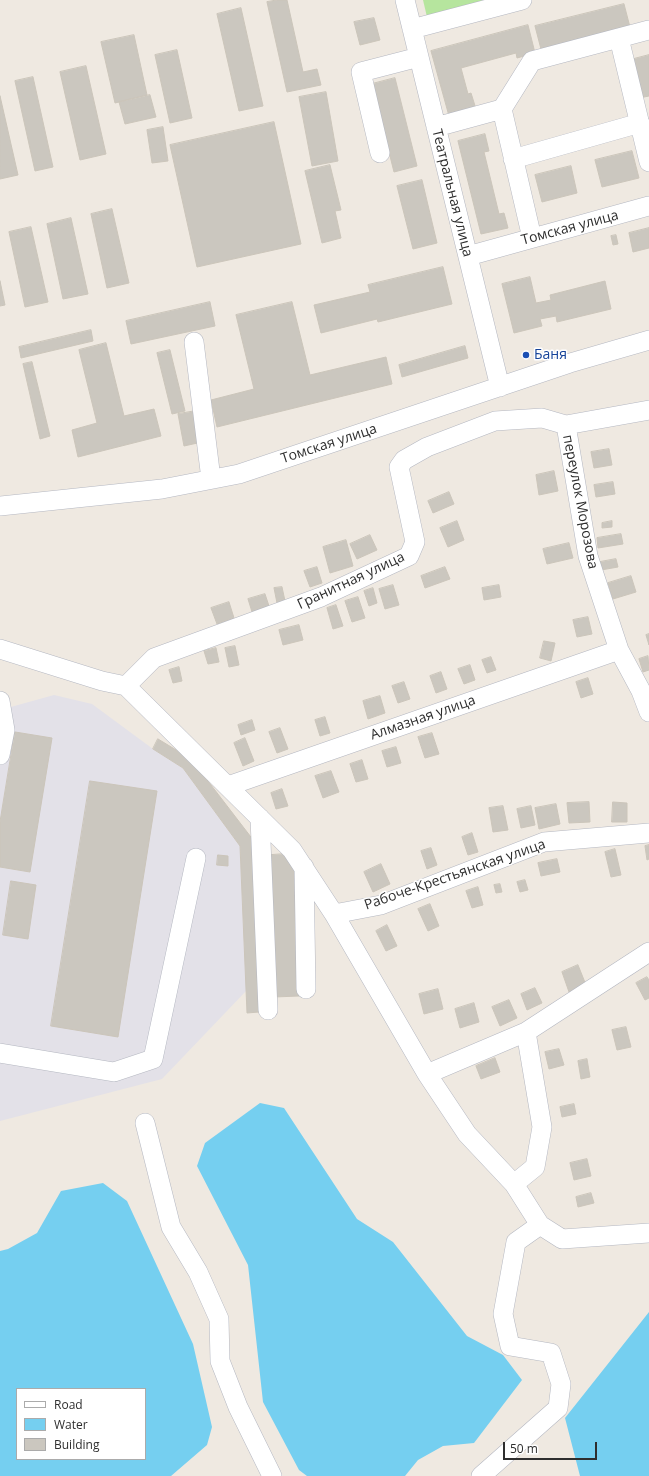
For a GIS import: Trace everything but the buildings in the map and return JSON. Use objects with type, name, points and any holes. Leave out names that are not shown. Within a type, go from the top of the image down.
[{"type":"street","name":"Театральная улица","points":[[405,0],[500,387]]},
{"type":"street","points":[[412,29],[522,0]]},
{"type":"street","points":[[436,127],[502,110],[532,61],[649,30]]},
{"type":"street","points":[[619,38],[649,162]]},
{"type":"street","points":[[380,153],[361,72],[419,57]]},
{"type":"street","points":[[502,110],[532,238]]},
{"type":"street","points":[[513,159],[640,123]]},
{"type":"street","name":"Томская улица","points":[[468,256],[649,206]]},
{"type":"street","name":"Томская улица","points":[[0,506],[162,489],[239,474],[500,387],[570,362],[649,340]]},
{"type":"street","points":[[194,342],[211,479]]},
{"type":"street","name":"Гранитная улица","points":[[126,686],[154,658],[322,597],[409,556],[415,542],[399,468],[404,460],[426,447],[495,421],[542,418],[566,425],[649,410]]},
{"type":"street","name":"переулок Морозова","points":[[566,425],[588,556],[618,650],[641,692],[649,712]]},
{"type":"street","points":[[0,649],[102,681],[126,686],[292,850],[334,914],[427,1074],[467,1134],[514,1184],[540,1225],[562,1239],[649,1233]]},
{"type":"street","name":"Алмазная улица","points":[[228,786],[618,650]]},
{"type":"street","points":[[0,701],[4,730],[0,755]]},
{"type":"street","points":[[260,818],[268,1010]]},
{"type":"street","name":"Рабоче-Крестьянская улица","points":[[334,914],[381,905],[544,842],[649,833]]},
{"type":"street","points":[[0,1053],[114,1072],[153,1059],[196,858]]},
{"type":"street","points":[[304,867],[306,989]]},
{"type":"street","points":[[427,1074],[526,1032],[649,952]]},
{"type":"street","points":[[514,1184],[535,1167],[542,1127],[526,1032]]},
{"type":"street","points":[[145,1123],[171,1227],[198,1272],[219,1319],[220,1361],[238,1406],[272,1476]]},
{"type":"street","points":[[481,1476],[558,1408],[561,1384],[551,1353],[510,1346],[503,1314],[516,1242],[540,1225]]},
{"type":"shaded area","points":[[54,695],[92,704],[153,749],[183,768],[240,846],[247,990],[162,1079],[0,1121],[0,710]]},
{"type":"green space","points":[[423,0],[495,0],[427,17]]},
{"type":"water","points":[[260,1103],[284,1108],[357,1219],[393,1242],[467,1336],[503,1355],[522,1380],[474,1443],[443,1446],[418,1460],[405,1476],[307,1476],[299,1470],[263,1402],[248,1265],[197,1166],[205,1143]]},
{"type":"water","points":[[103,1183],[127,1201],[193,1344],[212,1427],[207,1445],[171,1476],[0,1476],[0,1251],[8,1249],[37,1233],[61,1191]]},
{"type":"water","points":[[649,1312],[649,1476],[580,1476],[565,1418]]},
{"type":"place","name":"Баня","points":[[526,355]]}]
